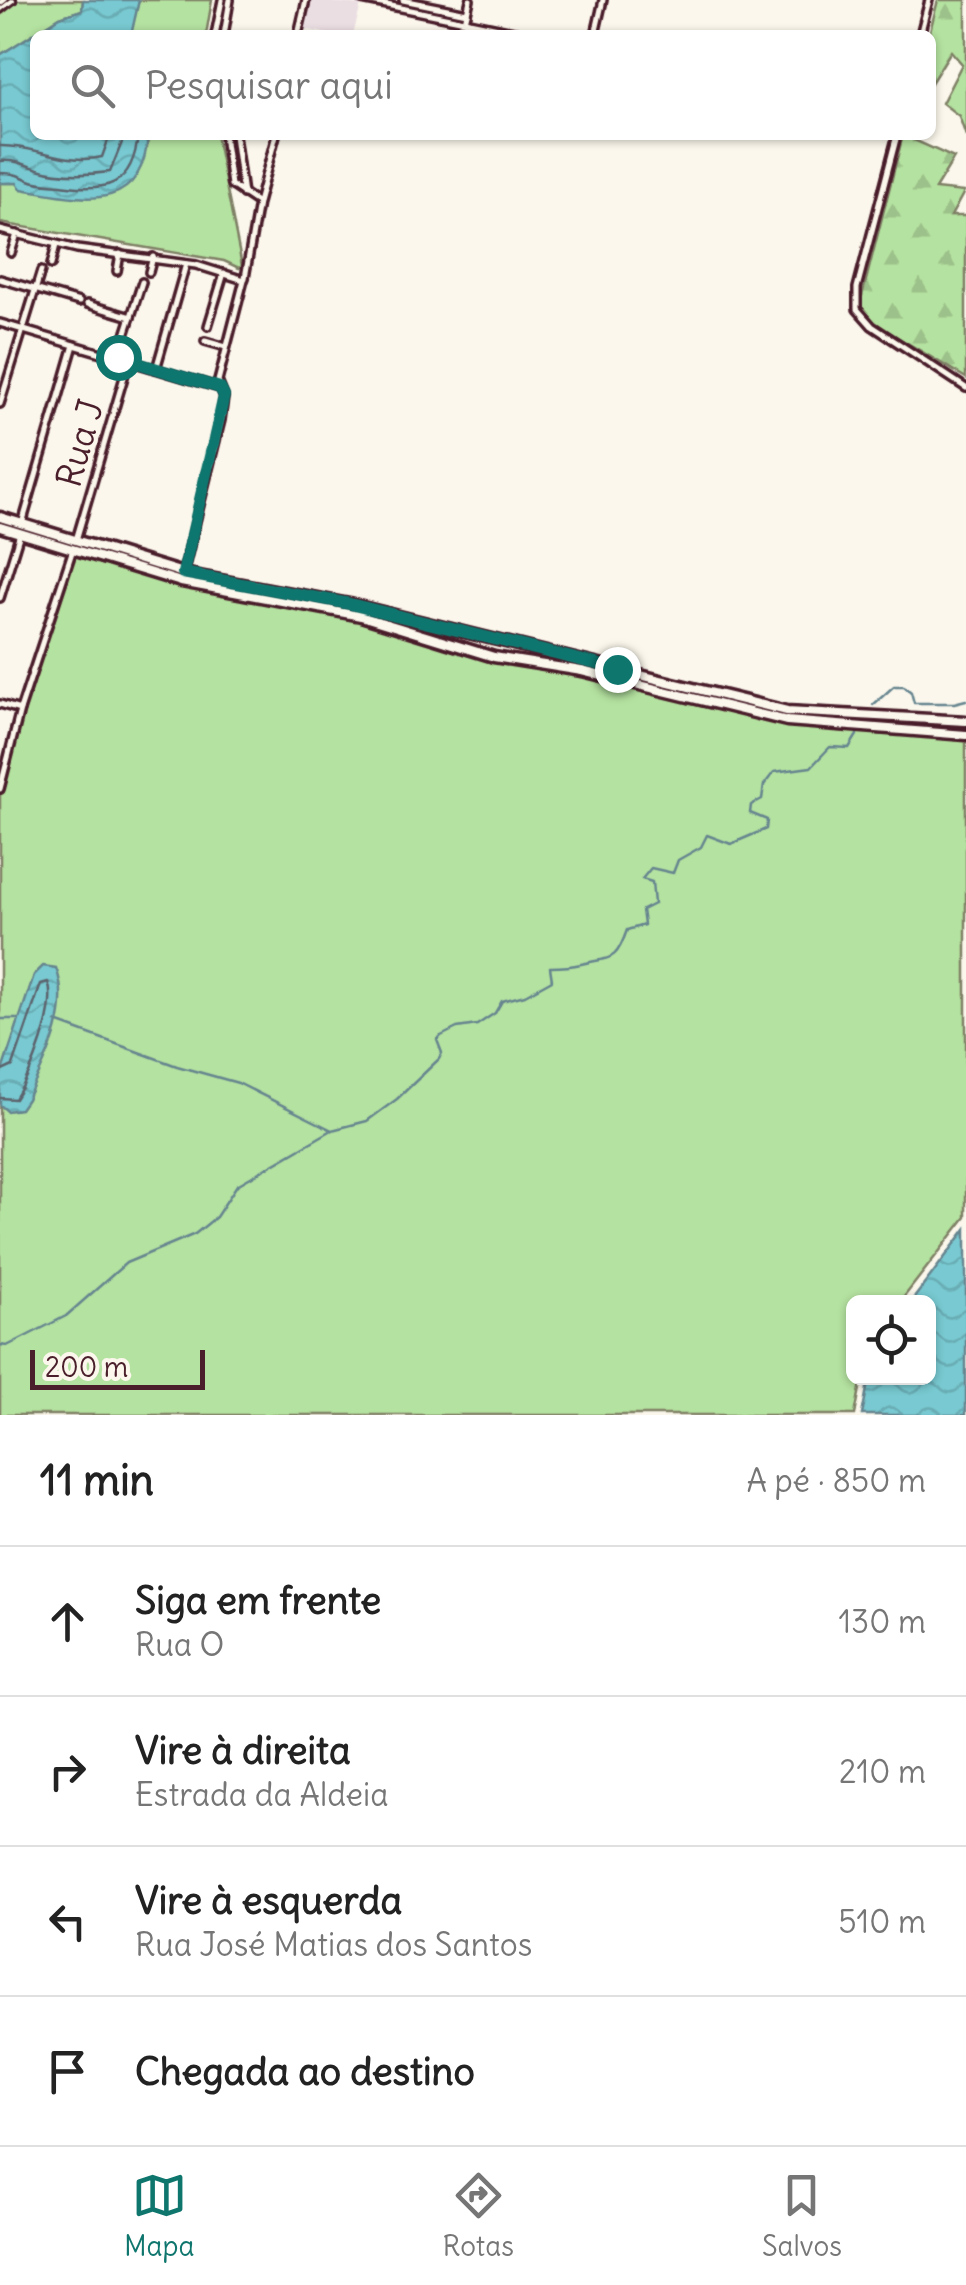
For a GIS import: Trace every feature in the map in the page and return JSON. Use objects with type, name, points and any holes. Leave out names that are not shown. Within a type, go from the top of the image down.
[{"type":"main road","points":[[0,518],[21,529],[182,578],[361,616],[494,657],[582,671],[787,721],[966,734]]},
{"type":"main road","points":[[0,527],[21,529]]},
{"type":"main road","points":[[182,578],[350,604],[787,711],[966,721]]},
{"type":"main road","points":[[468,650],[477,643],[473,633]]},
{"type":"main road","points":[[494,657],[492,647],[499,640]]},
{"type":"street","points":[[2,4],[13,0]]},
{"type":"street","points":[[217,30],[226,0]]},
{"type":"street","points":[[299,30],[306,0]]},
{"type":"street","points":[[362,0],[507,30]]},
{"type":"street","points":[[404,0],[467,13]]},
{"type":"street","points":[[456,20],[460,0]]},
{"type":"street","points":[[465,22],[470,0]]},
{"type":"street","points":[[596,30],[603,0]]},
{"type":"street","points":[[921,30],[929,0]]},
{"type":"street","points":[[220,21],[223,30]]},
{"type":"street","points":[[225,140],[232,185],[258,203]]},
{"type":"street","points":[[236,140],[243,194]]},
{"type":"street","points":[[182,578],[221,420],[224,396],[218,381],[275,140]]},
{"type":"street","points":[[896,140],[856,288],[856,306],[872,326],[966,388]]},
{"type":"street","points":[[0,230],[56,244],[154,257],[244,280]]},
{"type":"street","points":[[11,253],[17,234]]},
{"type":"street","points":[[51,264],[56,244]]},
{"type":"street","points":[[117,271],[120,254]]},
{"type":"street","points":[[149,272],[154,257]]},
{"type":"street","points":[[156,369],[186,264]]},
{"type":"street","points":[[0,404],[41,271]]},
{"type":"street","points":[[208,326],[224,273]]},
{"type":"street","points":[[0,278],[131,317]]},
{"type":"street","points":[[118,357],[142,282]]},
{"type":"street","points":[[0,323],[220,388]]},
{"type":"street","points":[[205,341],[227,347]]},
{"type":"street","points":[[0,598],[74,345]]},
{"type":"street","name":"Rua J","points":[[0,789],[20,710],[129,360]]},
{"type":"street","points":[[0,704],[20,710]]},
{"type":"shaded area","points":[[311,0],[361,5],[354,30],[305,29]]},
{"type":"green space","points":[[13,0],[83,0],[82,10],[60,17],[39,30],[30,30],[30,36],[0,55],[0,10]]},
{"type":"green space","points":[[139,0],[212,0],[207,30],[131,30]]},
{"type":"green space","points":[[938,0],[966,0],[966,136],[959,116],[942,103],[962,64],[951,51],[936,75],[936,30],[930,30]]},
{"type":"green space","points":[[148,140],[217,140],[242,266],[0,223],[0,183],[17,183],[147,148]]},
{"type":"green space","points":[[902,140],[914,140],[954,158],[935,189],[964,192],[951,216],[966,216],[966,378],[869,320],[860,304]]},
{"type":"green space","points":[[73,549],[181,582],[328,609],[468,650],[582,671],[787,721],[966,735],[966,1217],[905,1295],[846,1295],[846,1385],[861,1385],[855,1415],[0,1415],[0,789],[20,710]]},
{"type":"water","points":[[83,0],[139,0],[132,30],[39,30],[60,17],[82,10]]},
{"type":"water","points":[[30,36],[30,140],[147,140],[134,180],[104,197],[85,198],[0,183],[0,55]]},
{"type":"water","points":[[43,966],[56,968],[60,984],[55,1035],[27,1099],[20,1109],[7,1111],[0,1105],[0,1077],[34,975]]},
{"type":"water","points":[[966,1229],[966,1415],[862,1415],[868,1385],[936,1385],[936,1295],[916,1295]]},
{"type":"waterway","points":[[873,705],[894,686],[904,686],[914,703],[966,700]]},
{"type":"waterway","points":[[0,1345],[7,1346],[66,1316],[126,1263],[195,1234],[216,1217],[237,1185],[332,1130],[367,1121],[439,1059],[442,1053],[437,1040],[441,1036],[477,1025],[495,1013],[502,1001],[525,995],[552,980],[550,967],[573,966],[612,956],[627,930],[644,925],[642,910],[654,904],[652,882],[642,879],[651,868],[673,873],[678,860],[701,847],[707,835],[731,844],[766,829],[767,820],[750,813],[751,805],[762,799],[764,785],[774,772],[811,767],[830,747],[849,748],[857,735]]},
{"type":"waterway","points":[[0,1019],[18,1019]]},
{"type":"waterway","points":[[56,1022],[177,1066],[238,1083],[332,1130]]},
{"type":"route","points":[[118,357],[220,388],[224,396],[183,573],[350,604],[617,669]]}]
